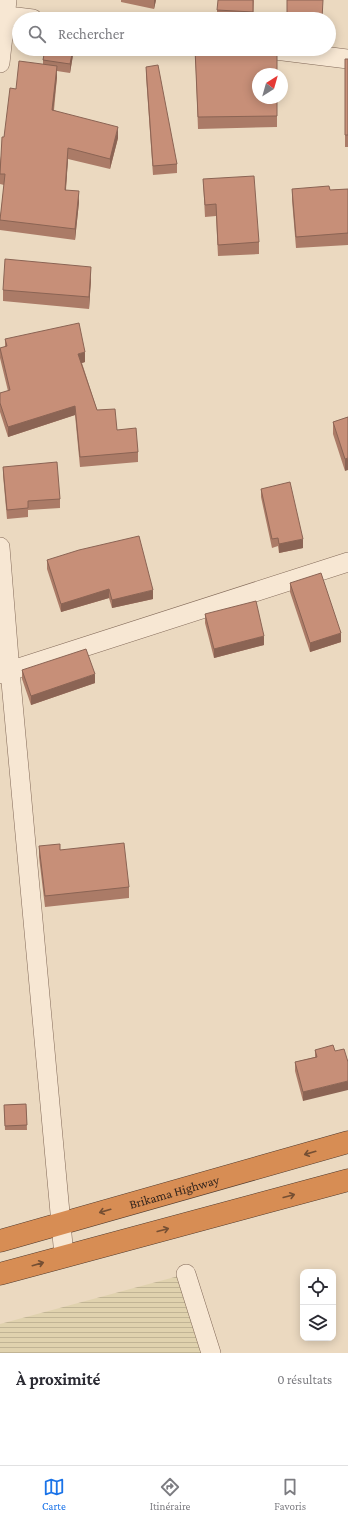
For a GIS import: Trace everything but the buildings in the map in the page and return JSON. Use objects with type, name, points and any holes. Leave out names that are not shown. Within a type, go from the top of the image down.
[{"type":"highway","name":"Brikama Highway","points":[[0,1241],[348,1142]]},
{"type":"highway","points":[[0,1274],[348,1180]]},
{"type":"street","points":[[0,63],[4,10]]},
{"type":"street","points":[[318,56],[348,60]]},
{"type":"street","points":[[0,547],[5,673],[62,1223],[64,1256]]},
{"type":"street","points":[[5,673],[348,562]]},
{"type":"street","points":[[186,1274],[211,1353]]},
{"type":"shaded area","points":[[186,1274],[211,1353],[0,1353],[0,1324]]}]
